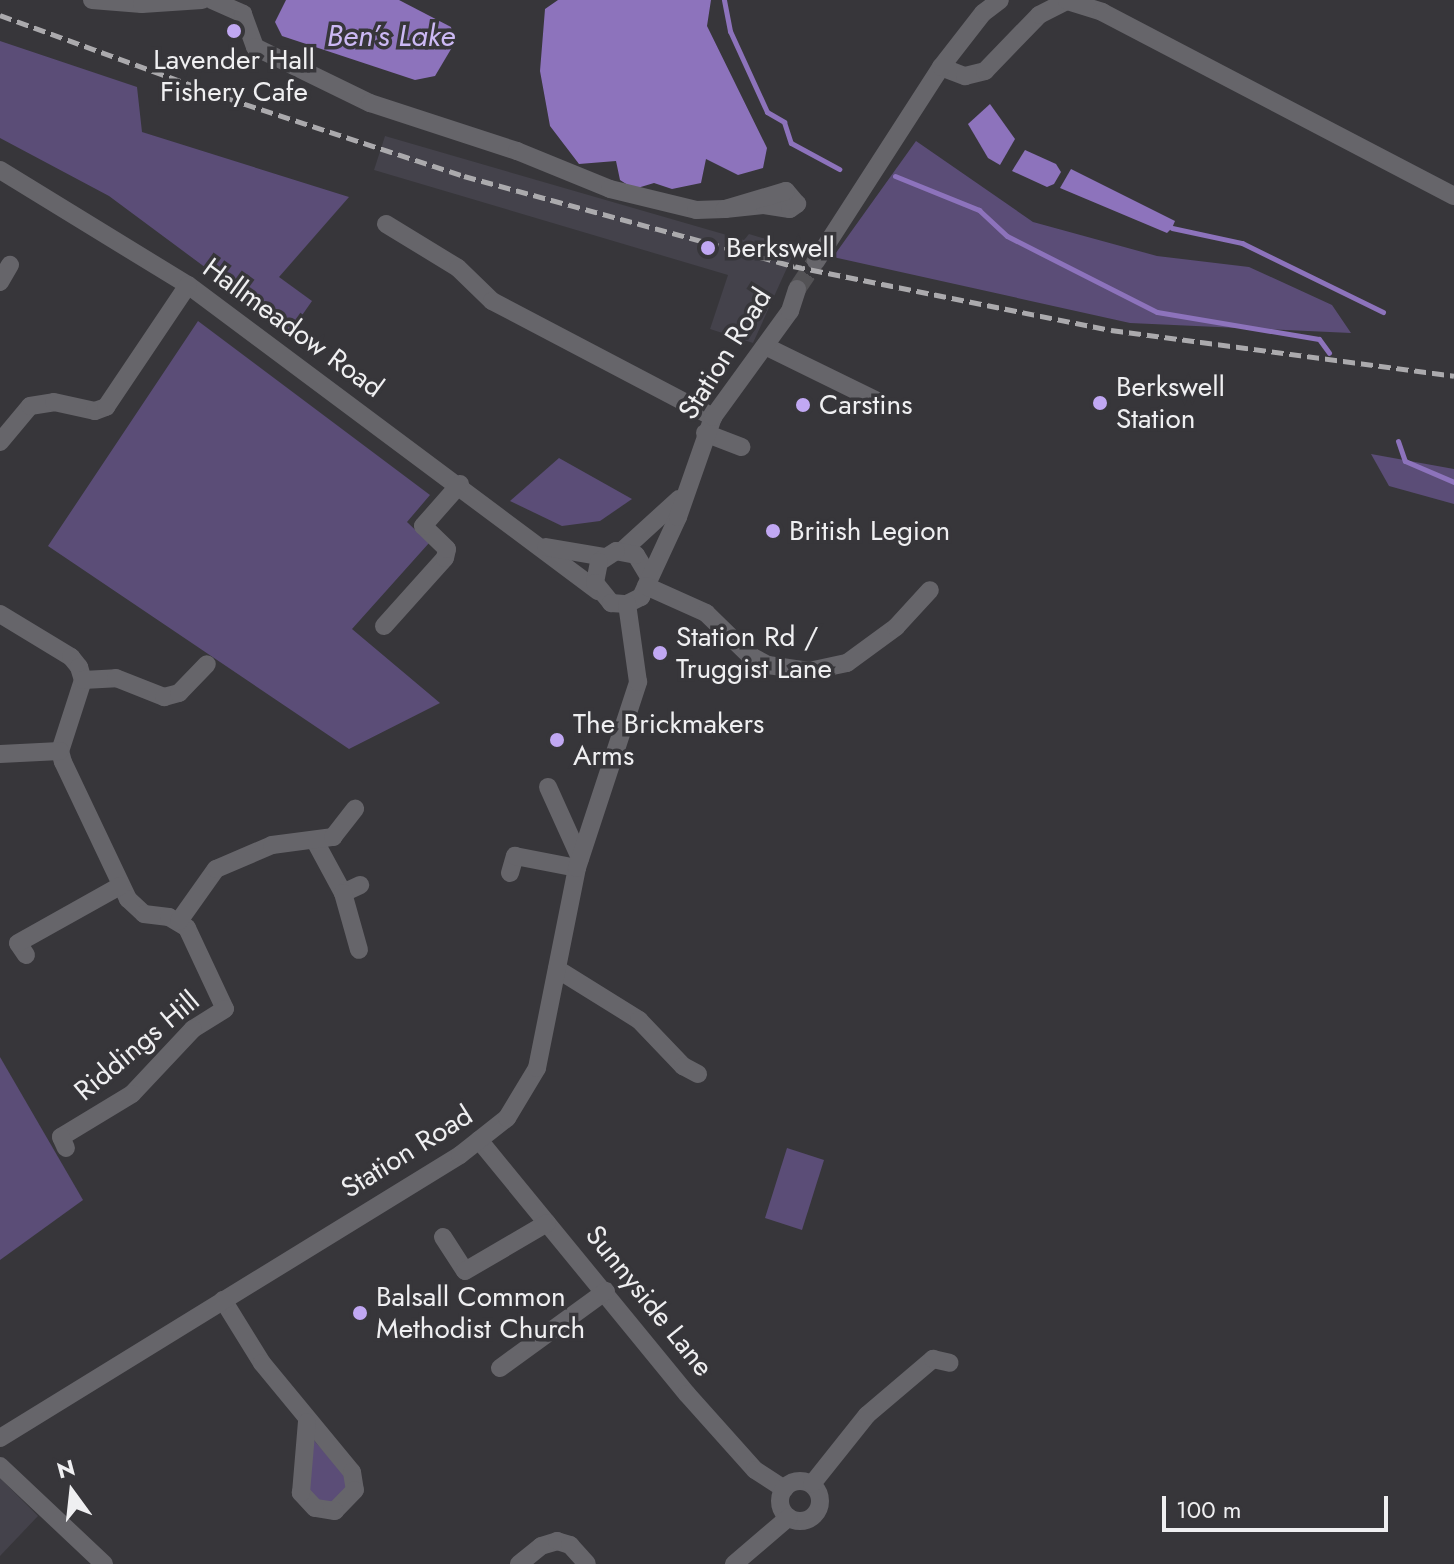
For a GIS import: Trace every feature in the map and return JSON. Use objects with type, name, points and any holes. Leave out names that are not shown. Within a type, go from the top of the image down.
[{"type":"street","points":[[92,0],[142,4],[202,0]]},
{"type":"street","points":[[212,0],[243,14],[255,47],[370,103],[666,206],[725,209]]},
{"type":"street","points":[[816,261],[873,178],[941,67],[983,13],[1000,0]]},
{"type":"street","points":[[941,67],[965,76],[985,71],[1039,15],[1067,1],[1102,12],[1454,196]]},
{"type":"street","name":"Hallmeadow Road","points":[[0,170],[188,285],[460,484],[598,591]]},
{"type":"street","points":[[386,224],[458,268],[492,301],[709,425],[741,447]]},
{"type":"street","points":[[0,282],[10,265]]},
{"type":"street","points":[[0,442],[6,421],[30,406],[41,403],[95,411],[106,407],[188,285]]},
{"type":"street","name":"Station Road","points":[[0,1438],[479,1140],[507,1118],[530,1086],[579,863],[638,682],[627,604],[647,581],[678,517],[683,494],[709,425],[790,311],[797,289]]},
{"type":"street","points":[[765,346],[875,400]]},
{"type":"street","points":[[384,626],[445,558],[447,549],[423,526],[460,484]]},
{"type":"street","name":"Station Road","points":[[613,554],[683,494]]},
{"type":"street","name":"Hallmeadow Road","points":[[543,546],[613,554]]},
{"type":"street","points":[[627,604],[611,603],[598,591],[594,575],[613,554],[642,560],[647,581],[706,613],[749,655],[768,665],[809,671],[847,663],[896,627],[930,590]]},
{"type":"street","points":[[0,614],[71,657],[83,680],[60,751],[120,886],[144,914],[179,921],[216,869],[272,845],[316,843],[333,837],[355,809]]},
{"type":"street","points":[[83,680],[116,678],[164,697],[179,693],[207,664]]},
{"type":"street","points":[[0,754],[60,751]]},
{"type":"street","points":[[514,858],[579,863],[548,787]]},
{"type":"street","points":[[316,843],[351,889],[359,950]]},
{"type":"street","points":[[26,955],[18,943],[120,886]]},
{"type":"street","name":"Riddings Hill","points":[[60,1136],[132,1094],[193,1029],[225,1009],[192,936],[179,921]]},
{"type":"street","points":[[557,969],[639,1020],[675,1059],[698,1074]]},
{"type":"street","name":"Sunnyside Lane","points":[[479,1140],[755,1470],[784,1489]]},
{"type":"street","points":[[443,1237],[465,1271],[547,1223]]},
{"type":"street","points":[[500,1368],[606,1291]]},
{"type":"street","points":[[223,1300],[307,1422],[332,1445],[355,1482],[350,1500],[335,1511],[315,1508],[301,1493],[307,1422]]},
{"type":"street","points":[[812,1484],[867,1415],[938,1354]]},
{"type":"street","points":[[0,1466],[104,1564]]},
{"type":"street","points":[[734,1564],[789,1517],[807,1520],[817,1512],[820,1500],[812,1484],[800,1481],[784,1489],[780,1501],[789,1517]]},
{"type":"street","points":[[519,1564],[541,1546],[557,1541],[570,1545],[587,1564]]},
{"type":"shaded area","points":[[0,41],[137,87],[142,132],[349,197],[279,277],[312,301],[291,331],[109,196],[0,138]]},
{"type":"shaded area","points":[[385,136],[744,240],[749,234],[796,248],[753,343],[710,329],[728,275],[374,170]]},
{"type":"shaded area","points":[[916,141],[1033,222],[1157,256],[1249,267],[1332,305],[1351,333],[1130,323],[833,257]]},
{"type":"shaded area","points":[[198,321],[430,495],[407,522],[429,543],[352,629],[440,703],[349,749],[48,546]]},
{"type":"shaded area","points":[[1371,454],[1454,469],[1454,504],[1389,486]]},
{"type":"shaded area","points":[[559,458],[632,499],[600,521],[562,526],[510,501]]},
{"type":"shaded area","points":[[0,1057],[83,1200],[0,1260]]},
{"type":"shaded area","points":[[787,1148],[824,1160],[802,1230],[765,1218]]},
{"type":"shaded area","points":[[310,1436],[350,1480],[339,1503],[316,1502],[304,1480]]},
{"type":"shaded area","points":[[0,1478],[38,1516],[0,1556]]},
{"type":"water","name":"Ben’s Lake","points":[[286,0],[399,0],[451,27],[454,44],[435,76],[415,80],[282,36],[275,22]]},
{"type":"water","points":[[558,0],[711,0],[707,26],[767,148],[763,168],[738,175],[706,159],[701,183],[672,189],[654,183],[634,189],[620,180],[616,161],[579,164],[550,126],[540,71],[545,9]]},
{"type":"water","points":[[990,104],[1015,139],[1000,165],[988,158],[968,124]]},
{"type":"water","points":[[1025,150],[1056,164],[1061,172],[1054,184],[1047,187],[1012,171]]},
{"type":"water","points":[[1071,169],[1175,221],[1172,228],[1167,233],[1060,188]]},
{"type":"waterway","points":[[724,0],[730,31],[767,112],[784,122],[791,143],[839,169]]},
{"type":"waterway","points":[[895,176],[979,210],[1007,236],[1157,312],[1319,339],[1329,353]]},
{"type":"waterway","points":[[1172,228],[1242,243],[1383,312]]},
{"type":"waterway","points":[[1398,441],[1405,461],[1454,482]]},
{"type":"tunnel","points":[[797,289],[816,261]]},
{"type":"railway","points":[[0,15],[227,98],[464,176],[793,266],[1111,330],[1454,376]]},
{"type":"place","name":"Lavender Hall Fishery Cafe","points":[[234,31]]},
{"type":"place","name":"Berkswell","points":[[708,248]]},
{"type":"place","name":"Berkswell Station","points":[[1100,403]]},
{"type":"place","name":"Carstins","points":[[803,405]]},
{"type":"place","name":"British Legion","points":[[773,531]]},
{"type":"place","name":"Station Rd / Truggist Lane","points":[[660,653]]},
{"type":"place","name":"The Brickmakers Arms","points":[[557,740]]},
{"type":"place","name":"Balsall Common Methodist Church","points":[[360,1313]]}]
